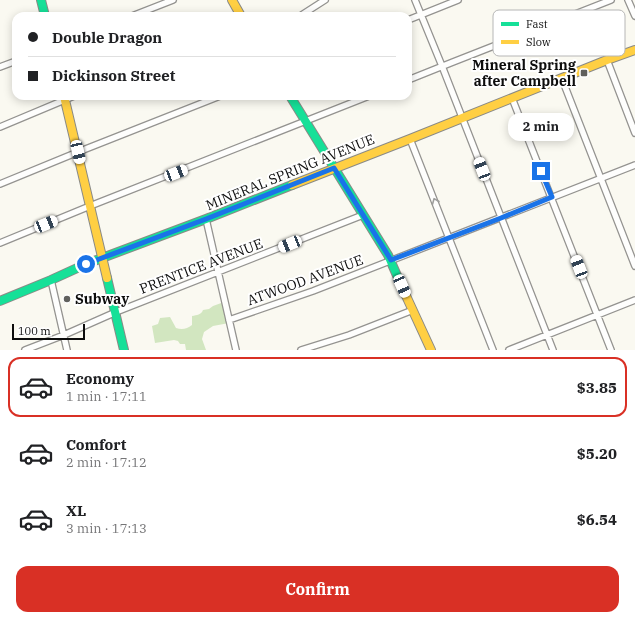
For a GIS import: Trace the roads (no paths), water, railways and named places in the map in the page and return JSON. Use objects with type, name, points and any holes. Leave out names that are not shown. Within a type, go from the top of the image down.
[{"type":"main road","points":[[41,0],[44,12]]},
{"type":"main road","points":[[235,1],[239,12]]},
{"type":"main road","name":"MINERAL SPRING AVENUE","points":[[625,54],[635,50]]},
{"type":"main road","name":"MINERAL SPRING AVENUE","points":[[0,301],[86,264],[206,219],[618,56]]},
{"type":"main road","points":[[65,100],[124,350]]},
{"type":"main road","points":[[292,100],[391,260],[431,350]]},
{"type":"street","points":[[142,12],[173,0]]},
{"type":"street","points":[[306,12],[325,0]]},
{"type":"street","points":[[415,0],[553,350]]},
{"type":"street","points":[[412,18],[458,0]]},
{"type":"street","points":[[585,10],[610,0]]},
{"type":"street","points":[[628,0],[635,16]]},
{"type":"street","points":[[412,78],[493,46]]},
{"type":"street","points":[[607,60],[635,132]]},
{"type":"street","points":[[0,67],[12,62]]},
{"type":"street","points":[[562,79],[635,266]]},
{"type":"street","points":[[512,98],[611,350]]},
{"type":"street","points":[[0,127],[61,100]]},
{"type":"street","points":[[0,184],[210,100]]},
{"type":"street","points":[[0,243],[359,100]]},
{"type":"street","points":[[410,139],[494,350]]},
{"type":"street","name":"ATWOOD AVENUE","points":[[229,320],[313,291],[635,165]]},
{"type":"street","name":"PRENTICE AVENUE","points":[[25,350],[116,312],[363,215]]},
{"type":"street","points":[[206,219],[236,350]]},
{"type":"street","points":[[51,280],[67,350]]},
{"type":"street","points":[[509,350],[635,300]]},
{"type":"street","points":[[301,350],[314,348],[413,310]]},
{"type":"place","name":"Mineral Spring after Campbell","points":[[584,73]]},
{"type":"place","name":"Subway","points":[[67,299]]}]
